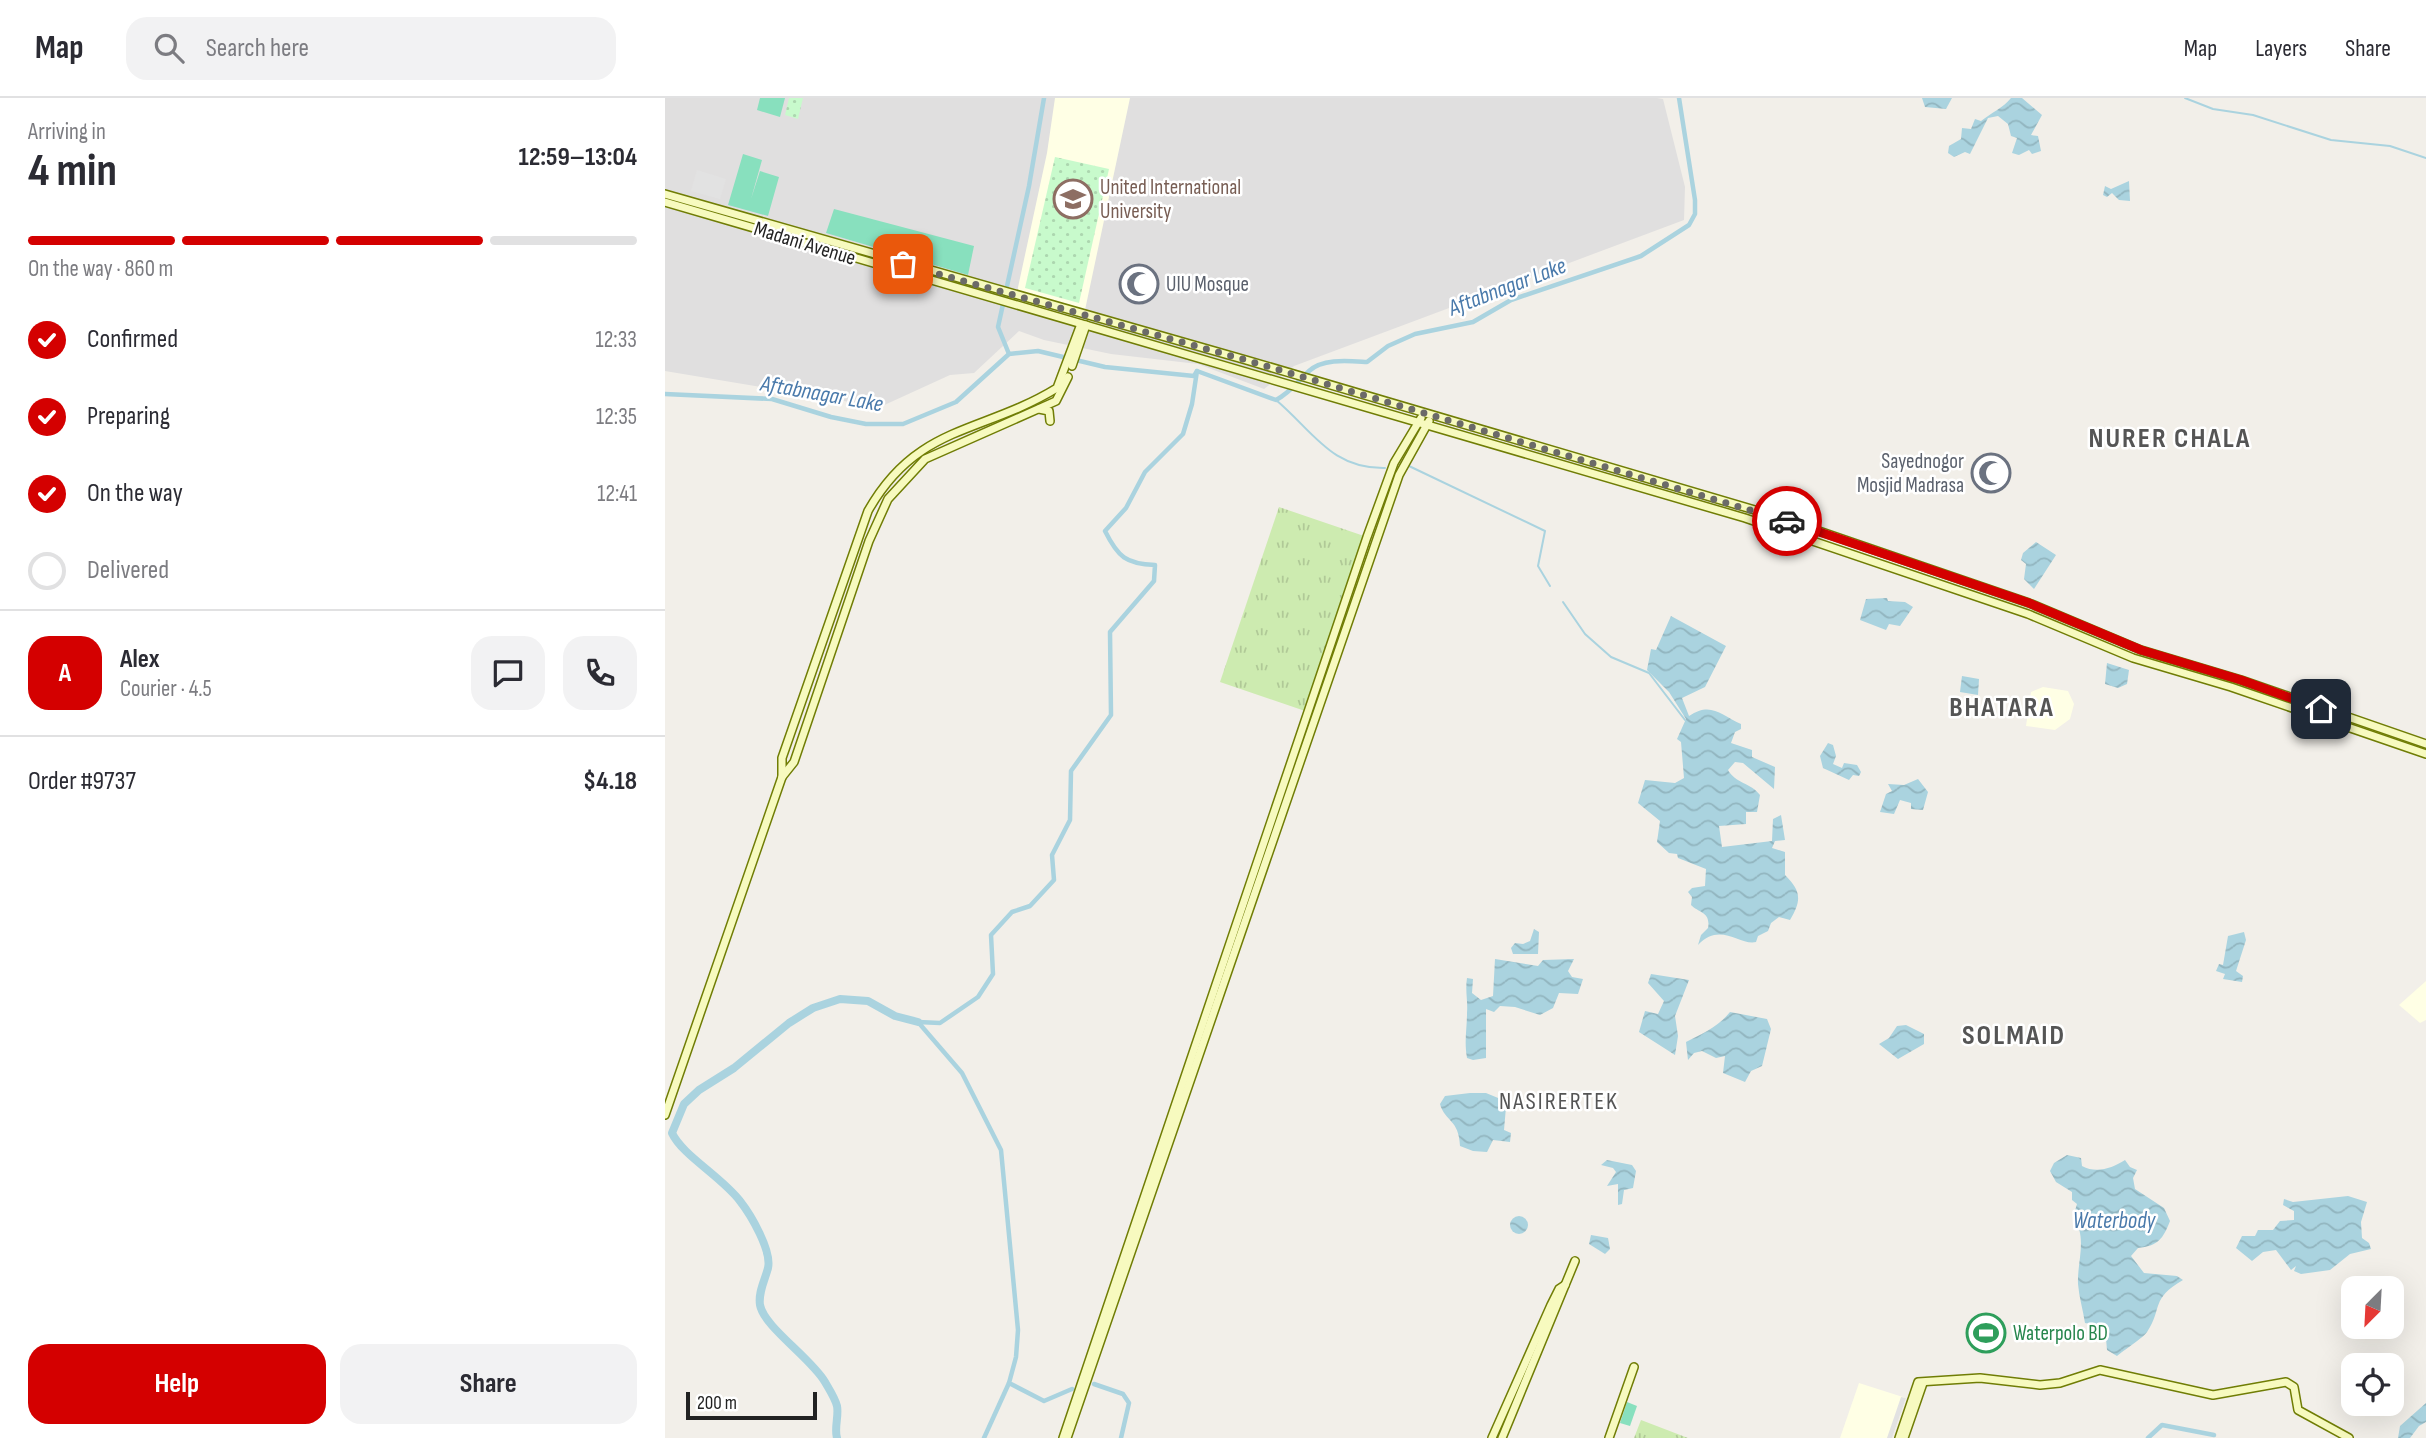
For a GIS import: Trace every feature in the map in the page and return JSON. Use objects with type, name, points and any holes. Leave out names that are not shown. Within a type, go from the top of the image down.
[{"type":"street","name":"Madani Avenue","points":[[665,194],[722,214],[955,284],[1246,360],[1300,381]]},
{"type":"street","name":"Madani Avenue","points":[[665,202],[722,214]]},
{"type":"street","name":"Madani Avenue","points":[[1031,305],[1083,324],[1246,370],[1300,381]]},
{"type":"street","points":[[782,777],[794,762],[880,513],[903,479],[921,462],[1058,400],[1083,324]]},
{"type":"street","points":[[665,1115],[782,777],[782,758],[862,523],[881,489],[909,457],[955,433],[1054,390],[1065,378]]},
{"type":"street","points":[[1300,381],[1540,452],[1765,514],[2029,603],[2141,650],[2241,680],[2426,744]]},
{"type":"street","points":[[1038,409],[1049,411],[1051,421]]},
{"type":"street","points":[[1065,1438],[1401,469],[1425,419]]},
{"type":"street","points":[[1065,1438],[1367,537],[1394,463],[1425,419]]},
{"type":"street","points":[[1540,452],[1762,523],[2028,614],[2133,658],[2231,687],[2426,754]]},
{"type":"street","points":[[909,457],[921,462]]},
{"type":"street","points":[[1762,523],[1765,514]]},
{"type":"street","points":[[1367,537],[1378,536]]},
{"type":"street","points":[[1968,594],[1973,584]]},
{"type":"street","points":[[1492,1438],[1551,1305],[1559,1289],[1565,1285],[1576,1261]]},
{"type":"street","points":[[1502,1438],[1566,1291],[1565,1285]]},
{"type":"street","points":[[1609,1438],[1634,1367]]},
{"type":"street","points":[[1921,1382],[1980,1378],[2040,1385],[2108,1371],[2213,1395],[2286,1382],[2294,1387],[2298,1410],[2349,1438]]},
{"type":"street","points":[[1899,1438],[1921,1382]]},
{"type":"street","points":[[1904,1438],[1921,1382]]},
{"type":"shaded area","points":[[665,98],[1657,98],[1663,99],[1685,187],[1684,220],[1294,366],[1264,389],[1198,364],[1111,354],[1044,340],[1019,331],[974,373],[950,375],[880,407],[665,371]]},
{"type":"shaded area","name":"United International University","points":[[1055,98],[1130,98],[1085,310],[1017,292],[1047,153]]},
{"type":"shaded area","points":[[697,170],[726,179],[720,199],[691,191]]},
{"type":"shaded area","points":[[2043,687],[2068,691],[2074,704],[2070,719],[2055,730],[2026,726],[2031,692]]},
{"type":"shaded area","points":[[2426,981],[2426,1020],[2420,1023],[2399,1005]]},
{"type":"shaded area","points":[[1859,1383],[1906,1398],[1892,1438],[1840,1438]]},
{"type":"shaded area","points":[[1901,1397],[1906,1398],[1892,1438],[1887,1438]]},
{"type":"green space","points":[[760,98],[785,98],[780,117],[757,110]]},
{"type":"green space","points":[[789,98],[803,98],[798,119],[785,115]]},
{"type":"green space","points":[[743,154],[762,160],[751,199],[760,171],[779,177],[768,216],[728,205]]},
{"type":"green space","points":[[1055,157],[1109,169],[1079,303],[1025,288]]},
{"type":"green space","points":[[834,209],[974,246],[968,275],[826,233]]},
{"type":"green space","points":[[1279,507],[1367,537],[1308,712],[1220,682]]},
{"type":"green space","points":[[1627,1402],[1637,1406],[1630,1426],[1620,1423]]},
{"type":"green space","points":[[1641,1420],[1688,1438],[1634,1438]]},
{"type":"water","points":[[1922,98],[1952,98],[1946,109],[1925,107]]},
{"type":"water","points":[[2011,98],[2022,98],[2042,115],[2031,135],[2038,136],[2041,151],[2032,154],[2029,150],[2019,155],[2012,153],[2017,138],[2011,136],[2008,124],[1998,116],[1988,118],[1970,154],[1965,152],[1954,157],[1948,153],[1949,146],[1961,139],[1962,128],[1971,129],[1975,119],[1981,121]]},
{"type":"water","points":[[2129,181],[2130,201],[2119,200],[2112,193],[2107,197],[2103,195],[2105,186],[2111,189]]},
{"type":"water","points":[[2036,542],[2056,555],[2034,589],[2024,579],[2026,564],[2021,560],[2023,553]]},
{"type":"water","points":[[1887,598],[1888,601],[1905,602],[1913,607],[1900,626],[1889,624],[1886,630],[1860,620],[1866,599]]},
{"type":"water","points":[[1671,616],[1726,646],[1705,687],[1682,698],[1689,716],[1710,710],[1741,724],[1741,729],[1735,732],[1731,743],[1752,750],[1752,757],[1775,767],[1774,789],[1743,763],[1735,762],[1728,770],[1760,795],[1757,812],[1746,812],[1746,824],[1719,826],[1722,847],[1772,841],[1773,819],[1781,815],[1785,840],[1775,841],[1772,848],[1785,852],[1785,875],[1797,891],[1797,907],[1790,920],[1779,917],[1771,923],[1768,931],[1758,936],[1756,942],[1714,935],[1698,945],[1701,935],[1708,928],[1708,919],[1691,905],[1692,897],[1688,892],[1692,888],[1705,886],[1706,869],[1678,858],[1677,854],[1669,853],[1657,842],[1660,821],[1638,803],[1645,780],[1675,783],[1684,778],[1681,742],[1677,739],[1686,719],[1669,692],[1647,670],[1651,649],[1656,650]]},
{"type":"water","points":[[2107,663],[2129,670],[2127,684],[2118,688],[2105,684]]},
{"type":"water","points":[[1962,676],[1979,679],[1978,695],[1960,692]]},
{"type":"water","points":[[1828,743],[1833,745],[1836,756],[1833,764],[1842,768],[1844,763],[1857,765],[1861,772],[1859,776],[1853,775],[1849,780],[1823,768],[1820,756]]},
{"type":"water","points":[[1918,779],[1928,792],[1923,810],[1911,809],[1911,803],[1900,800],[1894,814],[1880,812],[1886,794],[1892,791],[1888,784],[1904,785]]},
{"type":"water","points":[[1534,929],[1539,932],[1538,954],[1513,954],[1511,948],[1515,943],[1530,941]]},
{"type":"water","points":[[2244,932],[2246,940],[2236,971],[2243,976],[2242,982],[2223,979],[2225,974],[2216,971],[2219,964],[2223,965],[2228,936]]},
{"type":"water","points":[[1495,959],[1538,966],[1543,960],[1574,959],[1568,971],[1572,977],[1583,979],[1578,994],[1559,993],[1553,1008],[1540,1015],[1515,1007],[1500,1006],[1494,1012],[1486,1009],[1486,1058],[1473,1060],[1467,1058],[1466,1052],[1467,978],[1473,979],[1472,993],[1481,1000],[1493,996]]},
{"type":"water","points":[[1651,974],[1689,980],[1675,1016],[1678,1036],[1675,1055],[1639,1032],[1645,1011],[1658,1014],[1664,1001],[1648,983]]},
{"type":"water","points":[[1730,1012],[1767,1019],[1771,1029],[1762,1066],[1751,1071],[1745,1082],[1723,1073],[1725,1056],[1716,1058],[1702,1051],[1694,1053],[1688,1060],[1686,1042],[1715,1026]]},
{"type":"water","points":[[1906,1025],[1924,1034],[1924,1044],[1898,1059],[1879,1044],[1889,1038],[1897,1026]]},
{"type":"water","points":[[1486,1093],[1503,1100],[1506,1107],[1504,1130],[1511,1133],[1510,1142],[1493,1140],[1487,1152],[1460,1146],[1455,1126],[1440,1104],[1445,1096]]},
{"type":"water","name":"Waterbody","points":[[2067,1155],[2081,1158],[2082,1166],[2093,1170],[2110,1168],[2125,1160],[2130,1167],[2137,1170],[2133,1178],[2135,1189],[2164,1208],[2170,1221],[2159,1240],[2138,1248],[2131,1256],[2144,1273],[2177,1276],[2183,1280],[2161,1298],[2152,1324],[2145,1334],[2117,1356],[2107,1350],[2105,1327],[2085,1323],[2078,1284],[2081,1241],[2073,1217],[2077,1204],[2072,1200],[2072,1192],[2056,1182],[2050,1171],[2054,1163]]},
{"type":"water","points":[[1607,1160],[1632,1165],[1636,1171],[1633,1188],[1624,1190],[1622,1204],[1618,1205],[1618,1184],[1607,1186],[1616,1172],[1613,1168],[1601,1165]]},
{"type":"water","points":[[2348,1196],[2367,1202],[2361,1222],[2362,1238],[2369,1243],[2371,1249],[2350,1254],[2330,1270],[2301,1274],[2294,1271],[2296,1266],[2291,1270],[2276,1250],[2263,1252],[2252,1261],[2236,1248],[2242,1236],[2255,1236],[2258,1230],[2273,1230],[2280,1221],[2294,1220],[2294,1211],[2283,1205],[2284,1199],[2293,1202]]},
{"type":"water","points":[[1519,1216],[1525,1219],[1528,1225],[1525,1231],[1519,1234],[1513,1231],[1510,1225],[1513,1219]]},
{"type":"water","points":[[1591,1235],[1608,1238],[1610,1249],[1605,1254],[1589,1244]]},
{"type":"water","points":[[2426,1403],[2426,1422],[2419,1426],[2410,1438],[2398,1438],[2400,1426]]},
{"type":"waterway","points":[[1009,354],[998,327],[1029,186],[1044,98]]},
{"type":"waterway","name":"Aftabnagar Lake","points":[[665,394],[772,399],[831,417],[866,424],[903,424],[956,402],[1009,354],[1038,351],[1105,367],[1194,376],[1197,371],[1276,400],[1321,364],[1337,361],[1367,362],[1388,346],[1415,334],[1473,322],[1511,300],[1641,256],[1689,225],[1695,214],[1695,200],[1679,98]]},
{"type":"waterway","points":[[2185,98],[2213,109],[2253,115],[2331,140],[2390,146],[2426,158]]},
{"type":"waterway","points":[[1072,1389],[1044,1401],[1009,1383],[1016,1357],[1018,1330],[1001,1150],[962,1073],[918,1022],[940,1023],[978,997],[993,974],[991,935],[1012,912],[1030,906],[1054,880],[1052,855],[1070,820],[1071,771],[1111,715],[1110,632],[1154,581],[1155,565],[1137,563],[1124,557],[1114,547],[1105,531],[1126,508],[1145,472],[1183,434],[1192,404],[1197,371]]},
{"type":"waterway","points":[[1276,400],[1337,455],[1366,467],[1385,468]]},
{"type":"waterway","points":[[1409,466],[1545,531],[1538,566],[1550,586]]},
{"type":"waterway","points":[[1563,602],[1585,634],[1611,657],[1649,673],[1685,720]]},
{"type":"waterway","points":[[837,1438],[837,1406],[830,1391],[818,1373],[763,1314],[760,1300],[768,1261],[764,1243],[755,1224],[732,1192],[684,1150],[672,1133],[684,1104],[699,1090],[734,1068],[789,1023],[813,1008],[840,999],[868,1001],[895,1016],[918,1022]]},
{"type":"waterway","points":[[984,1438],[1009,1383]]},
{"type":"waterway","points":[[1094,1384],[1123,1394],[1129,1403],[1121,1438]]},
{"type":"waterway","points":[[2148,1438],[2162,1425],[2214,1435]]},
{"type":"way so far","points":[[903,264],[1246,360],[1787,521]]},
{"type":"place","name":"United International University","points":[[1073,199]]},
{"type":"place","name":"UIU Mosque","points":[[1139,284]]},
{"type":"place","name":"Sayednogor Mosjid Madrasa","points":[[1991,473]]},
{"type":"place","name":"Waterpolo BD","points":[[1986,1333]]},
{"type":"district","name":"NURER CHALA","points":[[2170,437]]},
{"type":"district","name":"BHATARA","points":[[2002,706]]},
{"type":"district","name":"SOLMAID","points":[[2014,1034]]},
{"type":"district","name":"NASIRERTEK","points":[[1559,1101]]},
{"type":"route","points":[[1787,521],[2029,603],[2117,642],[2241,680],[2321,709]]}]
